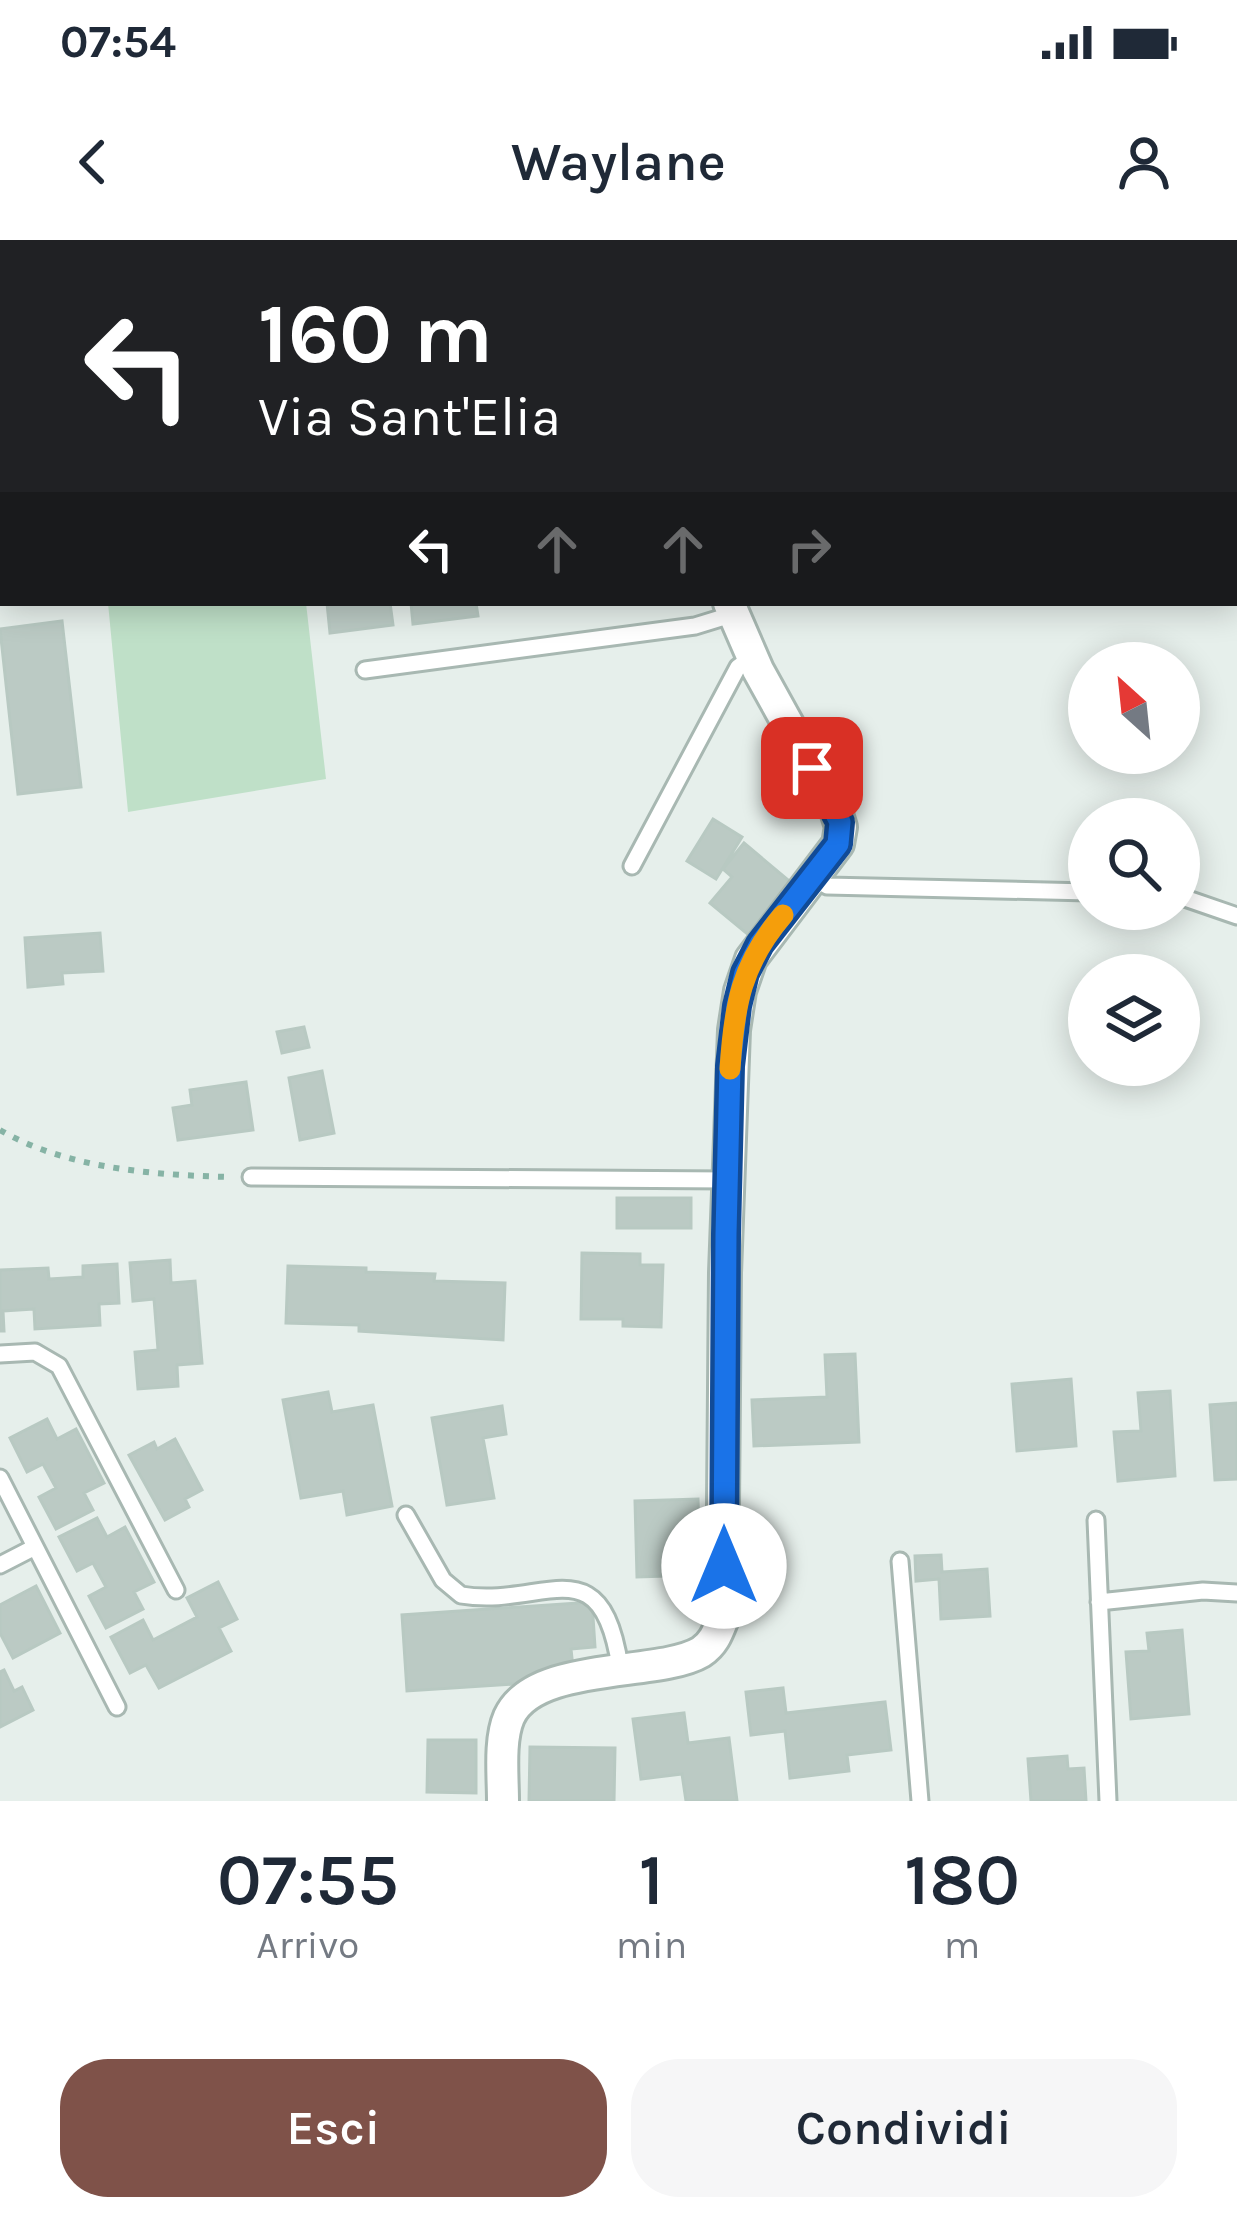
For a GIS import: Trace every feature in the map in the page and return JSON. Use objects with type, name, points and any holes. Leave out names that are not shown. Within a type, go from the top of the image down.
[{"type":"street","points":[[502,1801],[505,1733],[515,1706],[554,1685],[620,1667],[694,1655],[712,1642],[722,1622],[732,1042],[745,973],[766,936],[838,844],[840,822],[731,609]]},
{"type":"lane","points":[[365,670],[703,625],[731,609]]},
{"type":"lane","points":[[632,866],[738,667],[752,657]]},
{"type":"lane","points":[[814,879],[826,886],[1068,892]]},
{"type":"lane","points":[[1200,903],[1237,916]]},
{"type":"lane","points":[[251,1178],[728,1180]]},
{"type":"lane","points":[[0,1354],[35,1352],[61,1369],[176,1590]]},
{"type":"lane","points":[[0,1478],[117,1707]]},
{"type":"lane","points":[[406,1515],[443,1580],[461,1595],[568,1590],[594,1598],[614,1629],[620,1667]]},
{"type":"lane","points":[[1096,1520],[1108,1801]]},
{"type":"lane","points":[[0,1565],[35,1547]]},
{"type":"lane","points":[[900,1561],[920,1801]]},
{"type":"lane","points":[[1099,1602],[1203,1591],[1237,1593]]},
{"type":"path","points":[[0,1130],[42,1149],[117,1166],[251,1178]]},
{"type":"green space","points":[[108,606],[306,606],[326,779],[128,812]]},
{"type":"building","points":[[327,606],[390,606],[393,625],[330,633]]},
{"type":"building","points":[[411,606],[476,606],[478,616],[413,624]]},
{"type":"building","points":[[62,621],[81,787],[18,794],[0,629]]},
{"type":"building","points":[[713,819],[742,837],[716,879],[687,861]]},
{"type":"building","points":[[744,843],[794,885],[751,937],[710,903],[732,877],[723,869]]},
{"type":"building","points":[[100,933],[103,971],[62,973],[63,984],[28,987],[25,938]]},
{"type":"building","points":[[304,1027],[309,1047],[282,1053],[277,1032]]},
{"type":"building","points":[[322,1071],[334,1133],[300,1140],[289,1078]]},
{"type":"building","points":[[246,1082],[253,1130],[178,1140],[173,1108],[192,1105],[190,1090]]},
{"type":"building","points":[[617,1198],[691,1198],[691,1228],[617,1228]]},
{"type":"building","points":[[582,1253],[640,1254],[640,1265],[663,1265],[661,1327],[623,1326],[623,1319],[581,1319]]},
{"type":"building","points":[[170,1260],[171,1283],[195,1281],[202,1363],[177,1365],[178,1386],[138,1389],[135,1352],[158,1350],[154,1299],[133,1301],[130,1263]]},
{"type":"building","points":[[117,1264],[119,1303],[99,1304],[100,1325],[35,1329],[34,1309],[3,1311],[4,1331],[0,1331],[0,1270],[48,1268],[49,1279],[83,1277],[83,1266]]},
{"type":"building","points":[[288,1266],[366,1268],[366,1272],[435,1274],[434,1281],[505,1283],[503,1340],[359,1331],[359,1325],[286,1323]]},
{"type":"building","points":[[855,1354],[859,1442],[754,1446],[752,1400],[827,1397],[825,1355]]},
{"type":"building","points":[[1071,1379],[1076,1446],[1017,1451],[1012,1384]]},
{"type":"building","points":[[1170,1391],[1175,1476],[1118,1481],[1114,1432],[1141,1431],[1138,1393]]},
{"type":"building","points":[[328,1392],[332,1412],[373,1405],[392,1506],[347,1515],[343,1491],[301,1498],[283,1400]]},
{"type":"building","points":[[1237,1403],[1237,1479],[1215,1480],[1210,1405]]},
{"type":"building","points":[[502,1406],[506,1434],[483,1438],[494,1498],[447,1505],[432,1418]]},
{"type":"building","points":[[47,1419],[57,1439],[76,1429],[104,1483],[84,1493],[93,1510],[56,1529],[39,1497],[56,1488],[43,1464],[27,1472],[10,1438]]},
{"type":"building","points":[[175,1439],[202,1490],[185,1499],[189,1507],[165,1520],[129,1455],[154,1442],[157,1449]]},
{"type":"building","points":[[698,1499],[700,1575],[637,1577],[635,1501]]},
{"type":"building","points":[[97,1518],[107,1537],[125,1527],[154,1582],[134,1592],[143,1609],[106,1628],[89,1596],[106,1587],[93,1563],[77,1571],[59,1537]]},
{"type":"building","points":[[941,1555],[942,1572],[987,1569],[990,1616],[941,1619],[939,1579],[916,1581],[915,1556]]},
{"type":"building","points":[[218,1582],[237,1619],[219,1628],[231,1651],[159,1688],[146,1665],[130,1673],[111,1637],[143,1620],[153,1640],[197,1617],[187,1598]]},
{"type":"building","points":[[36,1586],[60,1633],[13,1658],[0,1633],[0,1605]]},
{"type":"building","points":[[592,1602],[595,1647],[571,1649],[573,1668],[529,1683],[407,1691],[402,1615]]},
{"type":"building","points":[[1182,1630],[1189,1714],[1131,1719],[1126,1652],[1149,1651],[1147,1633]]},
{"type":"building","points":[[4,1670],[14,1691],[22,1687],[33,1710],[0,1727],[0,1672]]},
{"type":"building","points":[[783,1688],[786,1713],[885,1702],[891,1750],[847,1755],[849,1771],[790,1778],[785,1731],[751,1735],[746,1692]]},
{"type":"building","points":[[684,1713],[688,1743],[729,1738],[737,1801],[686,1801],[682,1774],[641,1779],[633,1719]]},
{"type":"building","points":[[428,1740],[476,1740],[476,1793],[427,1792]]},
{"type":"building","points":[[530,1747],[615,1748],[614,1801],[529,1801]]},
{"type":"building","points":[[1067,1756],[1068,1769],[1084,1768],[1086,1801],[1031,1801],[1028,1759]]},
{"type":"slow traffic","points":[[730,1069],[745,973],[783,915]]},
{"type":"route","points":[[724,1566],[732,1042],[751,959],[838,844],[840,822],[812,768]]}]
